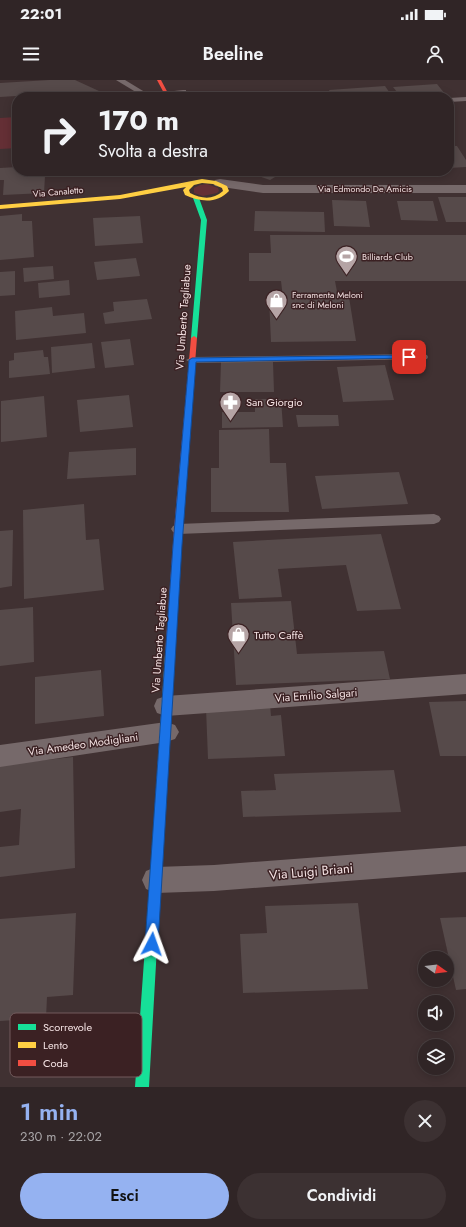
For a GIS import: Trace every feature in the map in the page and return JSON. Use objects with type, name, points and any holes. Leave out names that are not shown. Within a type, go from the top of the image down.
[{"type":"street","points":[[159,80],[164,92]]},
{"type":"street","points":[[194,183],[198,176]]},
{"type":"street","points":[[210,176],[219,189]]},
{"type":"street","name":"Via Canaletto","points":[[0,208],[158,192],[194,183],[219,189]]},
{"type":"street","name":"Via Umberto Tagliabue","points":[[194,183],[186,190],[187,194],[194,198],[204,220]]},
{"type":"street","name":"Via Canaletto","points":[[118,197],[194,198],[207,200],[219,189]]},
{"type":"street","name":"Via Umberto Tagliabue","points":[[142,1087],[178,529],[204,220],[219,189]]},
{"type":"street","name":"Via Edmondo De Amicis","points":[[219,189],[466,189]]},
{"type":"street","name":"Via Emilio Salgari","points":[[166,706],[466,684]]},
{"type":"street","name":"Via Amedeo Modigliani","points":[[0,756],[166,732]]},
{"type":"street","name":"Via Luigi Briani","points":[[156,880],[214,878],[466,859]]},
{"type":"lane","points":[[120,80],[140,92]]},
{"type":"lane","points":[[454,100],[466,99]]},
{"type":"lane","points":[[192,360],[423,356]]},
{"type":"lane","points":[[178,529],[434,519]]},
{"type":"shaded area","points":[[12,117],[12,148],[0,149],[0,118]]},
{"type":"shaded area","points":[[207,184],[218,188],[219,191],[217,193],[203,196],[194,193],[194,188]]},
{"type":"building","points":[[75,80],[101,92],[12,92],[12,96],[0,97],[0,83]]},
{"type":"building","points":[[437,84],[443,92],[397,92],[393,87]]},
{"type":"building","points":[[385,86],[389,92],[330,92],[329,90]]},
{"type":"building","points":[[454,146],[457,146],[466,160],[466,167],[454,168]]},
{"type":"building","points":[[12,167],[12,176],[45,176],[44,193],[3,195],[4,180],[0,180],[0,168]]},
{"type":"building","points":[[258,176],[277,176],[270,180]]},
{"type":"building","points":[[438,197],[466,197],[466,222],[446,222]]},
{"type":"building","points":[[332,200],[366,201],[370,227],[334,226]]},
{"type":"building","points":[[397,201],[433,201],[438,221],[401,220]]},
{"type":"building","points":[[255,211],[324,212],[325,232],[254,231]]},
{"type":"building","points":[[22,214],[22,221],[32,221],[34,257],[0,260],[0,216]]},
{"type":"building","points":[[140,216],[143,243],[95,246],[93,218]]},
{"type":"building","points":[[270,235],[466,235],[466,281],[335,281],[338,297],[349,297],[356,341],[271,342],[269,298],[283,298],[281,281],[249,281],[249,253],[271,253]]},
{"type":"building","points":[[136,258],[140,276],[97,280],[94,262]]},
{"type":"building","points":[[53,266],[54,279],[24,282],[23,268]]},
{"type":"building","points":[[15,271],[15,295],[0,296],[0,272]]},
{"type":"building","points":[[69,280],[70,295],[39,298],[38,283]]},
{"type":"building","points":[[147,299],[152,319],[105,324],[103,313],[114,311],[113,302]]},
{"type":"building","points":[[52,307],[53,316],[84,313],[86,333],[16,340],[15,311]]},
{"type":"building","points":[[130,339],[134,365],[105,368],[101,342]]},
{"type":"building","points":[[92,343],[95,368],[52,373],[51,347]]},
{"type":"building","points":[[43,350],[44,357],[48,357],[50,374],[9,378],[9,361],[14,360],[14,353]]},
{"type":"building","points":[[221,362],[273,362],[274,392],[220,392]]},
{"type":"building","points":[[385,365],[394,400],[343,402],[337,367]]},
{"type":"building","points":[[129,395],[133,427],[80,432],[77,400]]},
{"type":"building","points":[[44,396],[47,437],[1,442],[1,401]]},
{"type":"building","points":[[255,399],[281,399],[283,427],[222,428],[222,412],[255,412]]},
{"type":"building","points":[[296,415],[338,415],[339,426],[298,427]]},
{"type":"building","points":[[269,429],[270,463],[286,463],[289,512],[211,512],[211,468],[219,468],[219,430]]},
{"type":"building","points":[[136,448],[136,475],[67,479],[69,452]]},
{"type":"building","points":[[399,472],[408,504],[322,509],[315,476]]},
{"type":"building","points":[[84,504],[86,540],[99,539],[104,590],[24,599],[23,510]]},
{"type":"building","points":[[13,530],[12,586],[0,588],[0,531]]},
{"type":"building","points":[[381,534],[401,609],[357,611],[346,565],[278,569],[282,597],[239,599],[233,542]]},
{"type":"building","points":[[291,601],[297,654],[384,651],[390,679],[236,685],[231,603]]},
{"type":"building","points":[[33,607],[34,662],[0,666],[0,610]]},
{"type":"building","points":[[101,670],[104,716],[35,724],[35,677]]},
{"type":"building","points":[[466,701],[466,756],[440,756],[429,702]]},
{"type":"building","points":[[270,705],[271,716],[281,715],[285,756],[208,759],[206,708]]},
{"type":"building","points":[[73,757],[75,868],[0,877],[0,847],[19,845],[21,809],[0,812],[0,765]]},
{"type":"building","points":[[394,770],[401,812],[243,817],[241,791],[276,790],[274,774]]},
{"type":"building","points":[[358,903],[368,989],[243,993],[240,934],[267,933],[265,906]]},
{"type":"building","points":[[76,913],[73,995],[47,997],[46,1013],[10,1013],[10,1020],[0,1021],[0,919]]},
{"type":"building","points":[[466,917],[466,989],[456,990],[454,981],[454,951],[447,951],[440,918]]},
{"type":"traffic: fast","points":[[194,338],[204,220],[196,198]]},
{"type":"traffic: fast","points":[[142,1087],[160,806]]},
{"type":"traffic: slow","points":[[202,181],[214,182],[225,187],[226,191],[217,198],[207,200],[187,194],[186,190],[192,184],[202,181]]},
{"type":"traffic: slow","points":[[0,207],[120,197],[191,184]]},
{"type":"traffic: slow","points":[[160,806],[170,655]]},
{"type":"traffic: jam","points":[[159,80],[165,92]]},
{"type":"traffic: jam","points":[[170,655],[178,529],[194,338]]},
{"type":"place","name":"Billiards Club","points":[[346,276]]},
{"type":"place","name":"Ferramenta Meloni snc di Meloni","points":[[277,320]]},
{"type":"place","name":"San Giorgio","points":[[230,422]]},
{"type":"place","name":"Tutto Caffè","points":[[238,654]]},
{"type":"route","points":[[152,944],[177,545],[192,360],[409,357]]}]
